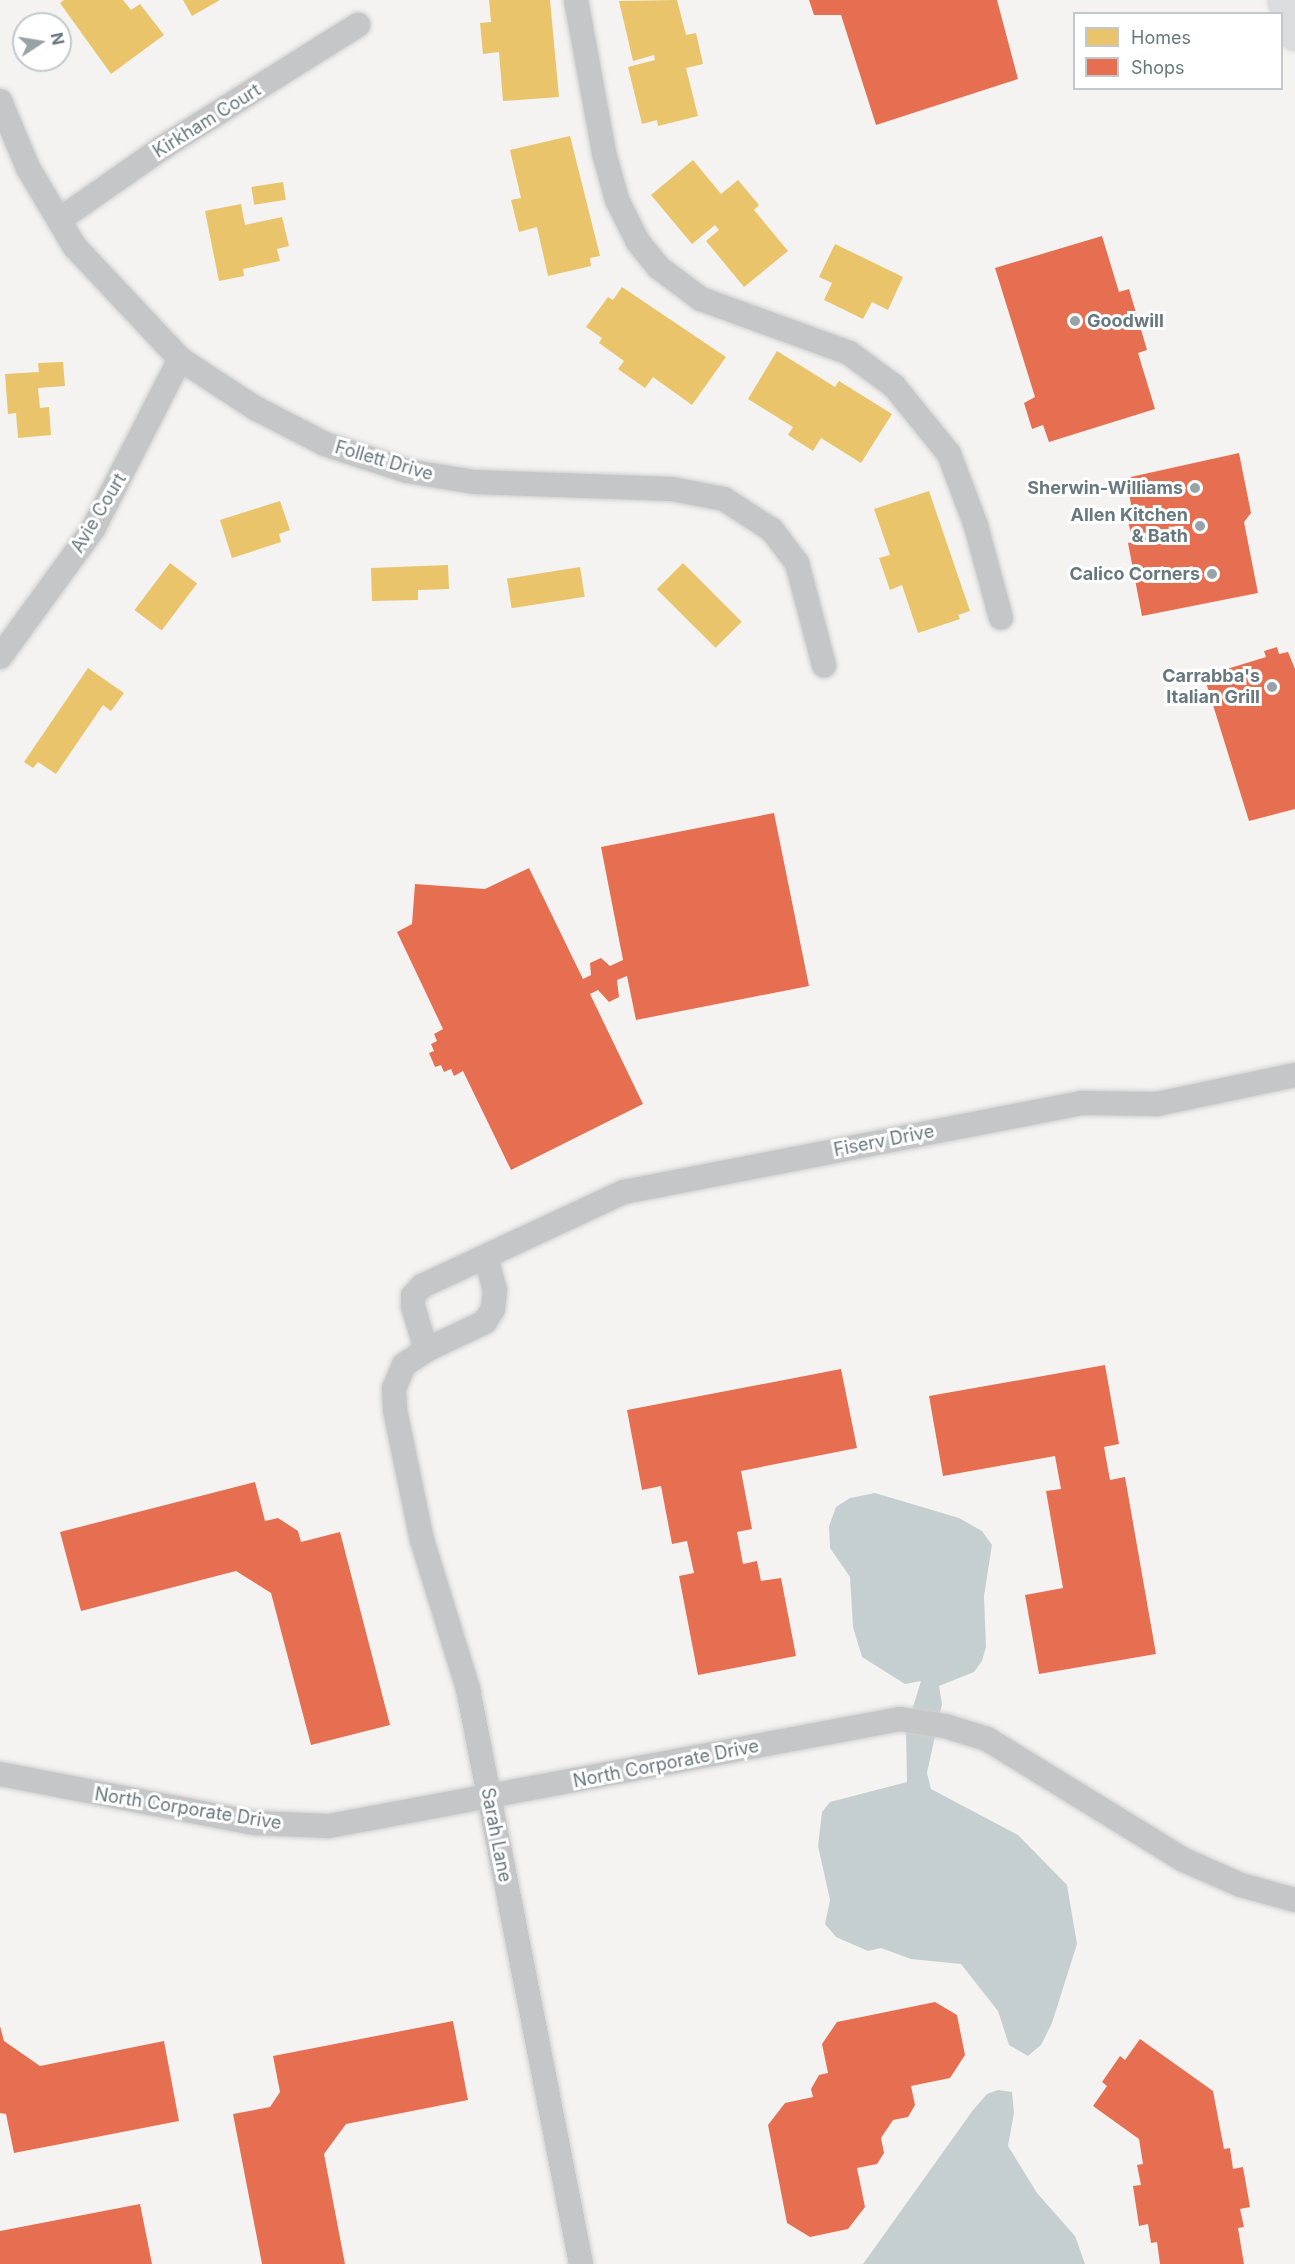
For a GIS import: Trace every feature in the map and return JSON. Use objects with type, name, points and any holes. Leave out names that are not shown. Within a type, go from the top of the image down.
[{"type":"main road","points":[[1285,0],[1295,32]]},
{"type":"street","points":[[576,0],[604,153],[617,200],[638,242],[658,267],[701,299],[849,353],[894,386],[949,454],[976,526],[1001,618]]},
{"type":"street","name":"Kirkham Court","points":[[59,220],[165,146],[357,26]]},
{"type":"street","name":"Follett Drive","points":[[0,101],[28,168],[75,247],[180,359],[255,408],[326,444],[407,471],[474,483],[672,489],[724,499],[772,530],[788,549],[803,585],[824,665]]},
{"type":"street","name":"Avie Court","points":[[0,657],[93,529],[180,359]]},
{"type":"street","name":"Fiserv Drive","points":[[426,1350],[415,1320],[413,1296],[422,1286],[624,1192],[1082,1103],[1157,1104],[1295,1075]]},
{"type":"street","points":[[426,1350],[484,1322],[493,1309],[495,1290],[486,1257]]},
{"type":"street","name":"Sarah Lane","points":[[426,1350],[404,1365],[398,1376],[395,1410],[422,1540],[468,1689],[581,2264]]},
{"type":"street","name":"North Corporate Drive","points":[[0,1773],[135,1803],[281,1825],[340,1824],[489,1799],[900,1719],[945,1725],[987,1738],[1184,1860],[1241,1885],[1295,1900]]},
{"type":"shaded area","points":[[875,1493],[959,1518],[982,1531],[992,1545],[984,1596],[986,1647],[982,1661],[974,1672],[939,1686],[942,1704],[927,1773],[931,1789],[1018,1835],[1067,1885],[1077,1944],[1052,2023],[1041,2045],[1028,2056],[1009,2045],[998,2011],[961,1964],[911,1959],[881,1948],[868,1951],[836,1937],[825,1924],[830,1900],[818,1846],[822,1812],[830,1802],[907,1782],[906,1730],[921,1681],[905,1684],[862,1657],[853,1627],[850,1577],[830,1548],[829,1526],[836,1507],[850,1498]]},
{"type":"shaded area","points":[[998,2090],[1012,2092],[1014,2113],[1008,2146],[1037,2193],[1075,2236],[1085,2264],[863,2264],[973,2110],[987,2094]]},
{"type":"building: Homes","points":[[64,0],[123,0],[131,10],[140,4],[164,35],[111,74],[72,20],[72,12],[66,12],[60,3]]},
{"type":"building: Homes","points":[[183,0],[220,0],[192,16]]},
{"type":"building: Homes","points":[[489,0],[550,0],[559,97],[503,101],[499,52],[483,54],[480,23],[491,22]]},
{"type":"building: Homes","points":[[677,0],[686,35],[696,33],[703,64],[686,68],[698,116],[658,126],[657,120],[642,124],[628,67],[655,60],[654,55],[633,61],[619,1]]},
{"type":"building: Homes","points":[[570,136],[600,256],[590,258],[591,266],[548,276],[537,227],[519,232],[511,200],[521,198],[510,150]]},
{"type":"building: Homes","points":[[693,160],[721,194],[738,180],[759,205],[754,210],[788,251],[744,287],[706,241],[719,230],[715,225],[692,244],[651,195]]},
{"type":"building: Homes","points":[[283,182],[286,200],[254,205],[251,187]]},
{"type":"building: Homes","points":[[241,204],[245,225],[282,217],[289,246],[277,249],[280,261],[243,269],[244,276],[219,281],[205,211]]},
{"type":"building: Homes","points":[[835,244],[903,277],[888,310],[872,302],[863,319],[824,300],[832,283],[819,277]]},
{"type":"building: Homes","points":[[622,287],[726,357],[692,405],[653,377],[645,388],[618,369],[624,361],[599,343],[602,338],[586,327],[608,297],[613,300]]},
{"type":"building: Homes","points":[[777,351],[835,387],[839,381],[892,414],[861,463],[821,438],[813,451],[788,435],[793,427],[748,399]]},
{"type":"building: Homes","points":[[63,362],[65,386],[38,388],[40,408],[49,407],[51,435],[18,438],[16,413],[8,414],[5,374],[39,372],[38,363]]},
{"type":"building: Homes","points":[[929,491],[970,611],[958,615],[960,619],[918,633],[902,585],[890,590],[879,558],[890,555],[874,509]]},
{"type":"building: Homes","points":[[280,501],[290,530],[279,534],[281,542],[232,558],[220,520]]},
{"type":"building: Homes","points":[[170,563],[197,583],[162,631],[134,610]]},
{"type":"building: Homes","points":[[683,563],[742,622],[716,648],[657,589]]},
{"type":"building: Homes","points":[[448,565],[449,589],[418,590],[418,600],[372,601],[371,568]]},
{"type":"building: Homes","points":[[580,567],[585,597],[512,608],[507,579]]},
{"type":"building: Homes","points":[[88,668],[124,693],[111,711],[103,705],[56,774],[38,762],[33,768],[24,762]]},
{"type":"building: Shops","points":[[809,0],[997,0],[1018,79],[876,125],[841,15],[814,15]]},
{"type":"building: Shops","name":"Goodwill","points":[[1102,236],[1119,292],[1129,289],[1147,350],[1138,353],[1155,409],[1049,442],[1043,425],[1032,429],[1024,403],[1035,397],[995,268]]},
{"type":"building: Shops","points":[[1239,453],[1251,513],[1244,522],[1258,593],[1142,616],[1128,543],[1133,542],[1128,521],[1134,520],[1126,478]]},
{"type":"building: Shops","points":[[1277,647],[1279,654],[1288,652],[1295,669],[1295,809],[1249,821],[1204,676],[1266,657],[1264,651]]},
{"type":"building: Shops","points":[[774,813],[809,986],[636,1020],[627,976],[617,980],[619,997],[609,1002],[598,990],[590,994],[643,1104],[511,1170],[463,1071],[454,1076],[451,1069],[444,1072],[441,1065],[435,1067],[429,1053],[434,1051],[431,1044],[437,1041],[434,1034],[443,1029],[397,932],[412,924],[415,884],[485,889],[529,868],[583,979],[591,975],[590,963],[601,958],[610,966],[623,960],[601,847]]},
{"type":"building: Shops","points":[[1105,1365],[1119,1444],[1104,1447],[1110,1480],[1125,1477],[1156,1654],[1039,1674],[1025,1595],[1063,1588],[1046,1491],[1061,1489],[1055,1456],[943,1476],[929,1396]]},
{"type":"building: Shops","points":[[841,1369],[857,1448],[741,1471],[752,1529],[737,1532],[743,1564],[757,1561],[761,1581],[781,1578],[796,1656],[698,1675],[679,1576],[694,1573],[687,1541],[672,1544],[661,1486],[642,1490],[627,1410]]},
{"type":"building: Shops","points":[[255,1482],[265,1521],[278,1518],[298,1531],[301,1542],[340,1532],[390,1725],[311,1745],[271,1593],[236,1571],[81,1611],[60,1532]]},
{"type":"building: Shops","points":[[935,2002],[957,2015],[965,2055],[950,2078],[911,2086],[915,2105],[908,2117],[893,2120],[881,2138],[884,2153],[877,2164],[857,2168],[865,2207],[848,2229],[810,2237],[787,2223],[768,2125],[785,2103],[813,2097],[811,2089],[819,2075],[828,2073],[822,2044],[837,2022]]},
{"type":"building: Shops","points":[[453,2021],[468,2100],[346,2124],[324,2154],[345,2264],[262,2264],[233,2114],[270,2107],[280,2092],[273,2056]]},
{"type":"building: Shops","points":[[0,2026],[4,2041],[40,2066],[164,2041],[179,2121],[14,2153],[6,2114],[0,2113]]},
{"type":"building: Shops","points":[[1140,2039],[1213,2091],[1224,2149],[1230,2148],[1233,2169],[1243,2167],[1250,2207],[1240,2209],[1244,2227],[1238,2228],[1244,2264],[1160,2264],[1157,2242],[1151,2243],[1148,2224],[1139,2226],[1133,2186],[1141,2185],[1137,2165],[1143,2164],[1139,2139],[1093,2106],[1107,2086],[1102,2082],[1120,2056],[1125,2060]]},
{"type":"building: Shops","points":[[140,2204],[152,2264],[0,2264],[0,2231]]},
{"type":"place","name":"Goodwill","points":[[1075,321]]},
{"type":"place","name":"Sherwin-Williams","points":[[1195,488]]},
{"type":"place","name":"Allen Kitchen & Bath","points":[[1200,526]]},
{"type":"place","name":"Calico Corners","points":[[1212,574]]},
{"type":"place","name":"Carrabba's Italian Grill","points":[[1272,687]]}]
